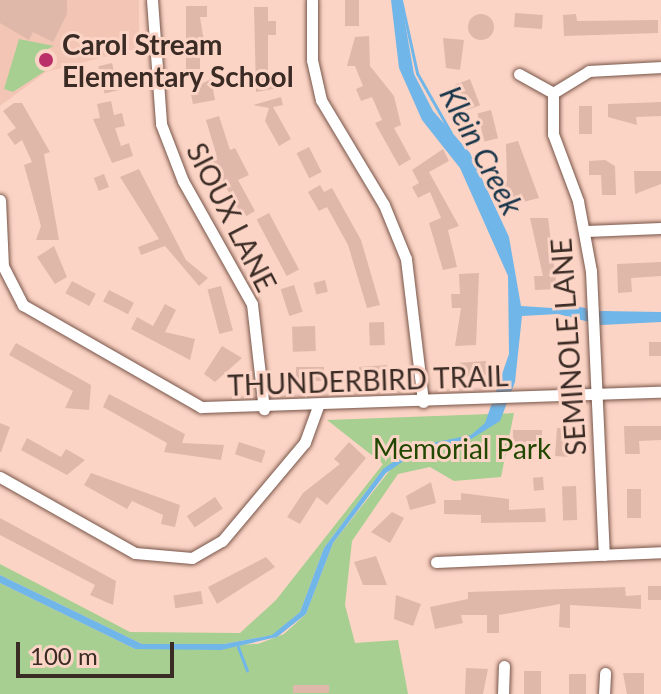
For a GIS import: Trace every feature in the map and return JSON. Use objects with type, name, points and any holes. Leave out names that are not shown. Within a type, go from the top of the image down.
[{"type":"street","name":"SIOUX LANE","points":[[152,0],[161,124],[183,181],[252,304],[264,409]]},
{"type":"street","points":[[312,0],[312,60],[321,100],[384,205],[406,259],[423,402]]},
{"type":"street","points":[[519,74],[553,93],[589,71],[661,67]]},
{"type":"street","name":"SEMINOLE LANE","points":[[553,93],[553,134],[586,231],[604,555]]},
{"type":"street","name":"THUNDERBIRD TRAIL","points":[[0,200],[5,274],[31,312],[201,407],[264,409],[661,392]]},
{"type":"street","points":[[586,231],[661,228]]},
{"type":"street","points":[[0,477],[135,553],[192,558],[231,530],[305,442],[318,406]]},
{"type":"street","points":[[436,562],[661,552]]},
{"type":"street","points":[[503,694],[504,666]]},
{"type":"street","points":[[604,694],[605,673]]},
{"type":"shaded area","name":"Carol Stream Elementary School","points":[[0,0],[139,0],[139,48],[46,72],[0,106]]},
{"type":"green space","points":[[19,39],[54,46],[41,52],[45,71],[13,92],[4,89]]},
{"type":"green space","name":"Memorial Park","points":[[514,413],[501,477],[454,481],[430,467],[398,474],[352,541],[345,605],[355,643],[398,640],[408,694],[0,694],[0,583],[135,649],[258,644],[284,634],[306,614],[333,543],[390,470],[383,469],[324,548],[300,612],[273,635],[224,644],[142,644],[0,575],[0,564],[130,632],[240,633],[276,600],[383,464],[327,420]]},
{"type":"water","points":[[391,0],[401,0],[414,74],[433,111],[470,153],[509,237],[521,306],[661,315],[661,322],[601,325],[558,314],[522,316],[515,382],[500,421],[468,441],[414,454],[386,473],[333,543],[306,614],[277,637],[221,650],[135,649],[0,583],[0,575],[142,644],[224,644],[272,635],[300,612],[324,548],[383,469],[417,446],[471,435],[485,423],[509,354],[508,276],[460,168],[422,120],[399,68]]},
{"type":"building","name":"Carol Stream Elementary School","points":[[0,0],[67,0],[67,14],[53,42],[33,32],[29,40],[0,23]]},
{"type":"building","points":[[345,0],[359,0],[359,26],[345,26]]},
{"type":"building","points":[[186,6],[207,6],[207,17],[200,17],[206,53],[200,53],[200,69],[186,69]]},
{"type":"building","points":[[254,7],[268,7],[268,21],[276,21],[276,35],[268,35],[268,76],[276,74],[279,88],[256,92]]},
{"type":"building","points":[[515,13],[543,15],[542,29],[514,27]]},
{"type":"building","points":[[481,14],[490,18],[494,27],[490,36],[481,40],[472,36],[468,27],[472,18]]},
{"type":"building","points":[[576,14],[577,21],[658,20],[658,33],[564,36],[563,15]]},
{"type":"building","points":[[369,36],[370,66],[394,96],[401,125],[394,128],[411,159],[399,166],[375,123],[382,120],[372,97],[361,101],[356,89],[363,86],[355,66],[347,66],[355,37]]},
{"type":"building","points":[[443,38],[464,40],[460,70],[446,68]]},
{"type":"building","points":[[112,63],[118,90],[105,93],[98,66]]},
{"type":"building","points":[[211,79],[215,100],[193,104],[190,90]]},
{"type":"building","points":[[470,79],[480,105],[465,111],[455,85]]},
{"type":"building","points":[[281,97],[283,105],[273,107],[291,139],[279,146],[265,121],[269,108],[253,105]]},
{"type":"building","points":[[111,101],[114,115],[122,113],[125,126],[115,128],[121,146],[129,143],[133,156],[112,163],[93,119],[100,118],[97,104]]},
{"type":"building","points":[[661,102],[661,116],[636,117],[637,125],[608,117],[608,104]]},
{"type":"building","points":[[14,103],[22,103],[50,152],[44,154],[59,240],[36,240],[41,226],[24,165],[32,162],[22,140],[15,145],[7,134],[16,128],[3,111]]},
{"type":"building","points":[[579,106],[592,106],[592,134],[579,134]]},
{"type":"building","points":[[491,110],[498,138],[484,142],[477,113]]},
{"type":"building","points":[[219,116],[230,150],[235,148],[249,175],[238,180],[255,211],[243,218],[211,160],[217,157],[206,120]]},
{"type":"building","points":[[518,141],[539,198],[515,204],[499,184],[507,182],[506,144]]},
{"type":"building","points":[[309,147],[322,172],[309,178],[297,153]]},
{"type":"building","points":[[443,149],[449,161],[429,172],[459,226],[448,230],[457,267],[443,270],[429,223],[441,218],[430,192],[418,198],[412,187],[419,183],[412,170]]},
{"type":"building","points":[[605,160],[615,166],[616,195],[602,195],[601,175],[589,175],[589,161]]},
{"type":"building","points":[[139,169],[186,260],[208,278],[199,286],[165,246],[141,255],[138,247],[159,239],[120,177]]},
{"type":"building","points":[[634,171],[661,171],[661,184],[635,194]]},
{"type":"building","points":[[104,174],[109,187],[99,191],[94,178]]},
{"type":"building","points":[[320,185],[324,192],[332,188],[361,240],[380,305],[367,308],[348,245],[327,207],[319,211],[308,192]]},
{"type":"building","points":[[269,213],[299,270],[287,276],[257,220]]},
{"type":"building","points":[[530,218],[548,218],[557,289],[535,290],[534,276],[543,276]]},
{"type":"building","points":[[54,246],[67,277],[55,284],[37,257]]},
{"type":"building","points":[[661,262],[661,276],[631,278],[632,292],[618,293],[617,264]]},
{"type":"building","points":[[479,273],[476,345],[455,346],[461,308],[452,308],[451,294],[460,294],[459,274]]},
{"type":"building","points":[[325,280],[328,292],[316,295],[313,283]]},
{"type":"building","points":[[72,281],[96,294],[89,306],[65,293]]},
{"type":"building","points":[[294,285],[303,312],[289,316],[281,289]]},
{"type":"building","points":[[221,286],[233,330],[219,334],[207,290]]},
{"type":"building","points":[[109,290],[134,303],[128,314],[103,302]]},
{"type":"building","points":[[165,304],[176,310],[165,332],[195,339],[190,360],[131,329],[137,317],[153,326]]},
{"type":"building","points":[[384,322],[385,345],[370,346],[369,323]]},
{"type":"building","points":[[315,326],[316,351],[293,352],[292,327]]},
{"type":"building","points":[[649,342],[661,342],[661,356],[649,356]]},
{"type":"building","points":[[16,343],[91,385],[89,410],[65,408],[73,391],[9,355]]},
{"type":"building","points":[[222,346],[242,358],[215,382],[204,374]]},
{"type":"building","points":[[486,361],[487,375],[461,377],[460,363]]},
{"type":"building","points":[[387,365],[388,379],[360,381],[359,367]]},
{"type":"building","points":[[296,367],[324,367],[324,381],[296,381]]},
{"type":"building","points":[[109,394],[185,434],[182,443],[224,445],[221,460],[164,452],[167,443],[103,407]]},
{"type":"building","points":[[0,423],[10,427],[1,452],[0,452]]},
{"type":"building","points":[[624,426],[661,426],[661,440],[639,441],[640,454],[625,454]]},
{"type":"building","points":[[557,428],[572,429],[570,457],[555,456]]},
{"type":"building","points":[[513,430],[542,430],[542,445],[513,445]]},
{"type":"building","points":[[27,438],[61,457],[66,449],[85,460],[67,475],[21,450]]},
{"type":"building","points":[[239,442],[266,451],[262,463],[235,454]]},
{"type":"building","points":[[349,442],[366,458],[327,505],[317,497],[300,524],[287,517],[303,493],[340,464],[334,459]]},
{"type":"building","points":[[91,473],[180,505],[175,527],[161,524],[163,515],[132,501],[127,509],[84,485]]},
{"type":"building","points":[[543,477],[544,490],[534,491],[533,478]]},
{"type":"building","points":[[431,482],[436,503],[410,510],[406,496]]},
{"type":"building","points":[[562,486],[576,486],[577,520],[563,520]]},
{"type":"building","points":[[627,489],[641,489],[641,518],[627,518]]},
{"type":"building","points":[[461,493],[509,499],[509,510],[545,508],[546,522],[481,523],[481,515],[444,514],[444,500],[461,500]]},
{"type":"building","points":[[215,497],[223,509],[195,528],[187,516]]},
{"type":"building","points":[[392,512],[404,518],[390,543],[371,532]]},
{"type":"building","points":[[0,518],[116,581],[113,605],[90,595],[95,585],[0,535]]},
{"type":"building","points":[[376,556],[387,585],[363,585],[354,562]]},
{"type":"building","points":[[266,557],[275,567],[217,604],[208,587]]},
{"type":"building","points":[[648,586],[661,586],[661,600],[648,600]]},
{"type":"building","points":[[625,587],[626,596],[641,595],[641,609],[570,605],[570,628],[559,627],[560,604],[499,615],[499,633],[487,633],[487,615],[461,615],[463,623],[435,629],[430,607],[468,599],[468,592]]},
{"type":"building","points":[[201,591],[203,604],[175,608],[173,595]]},
{"type":"building","points":[[396,595],[421,604],[413,626],[394,619]]},
{"type":"building","points":[[466,668],[488,669],[483,694],[465,694]]},
{"type":"building","points":[[524,671],[541,671],[541,694],[524,694]]},
{"type":"building","points":[[623,673],[644,673],[644,694],[627,694]]},
{"type":"building","points":[[569,674],[586,674],[586,694],[569,694]]},
{"type":"building","points":[[293,685],[329,685],[329,693],[293,693]]},
{"type":"waterway","name":"Klein Creek","points":[[401,0],[417,73],[451,133]]},
{"type":"waterway","points":[[562,305],[585,309]]},
{"type":"waterway","points":[[602,312],[661,313]]},
{"type":"waterway","points":[[238,647],[247,670]]},
{"type":"place","name":"Carol Stream Elementary School","points":[[46,60]]}]
